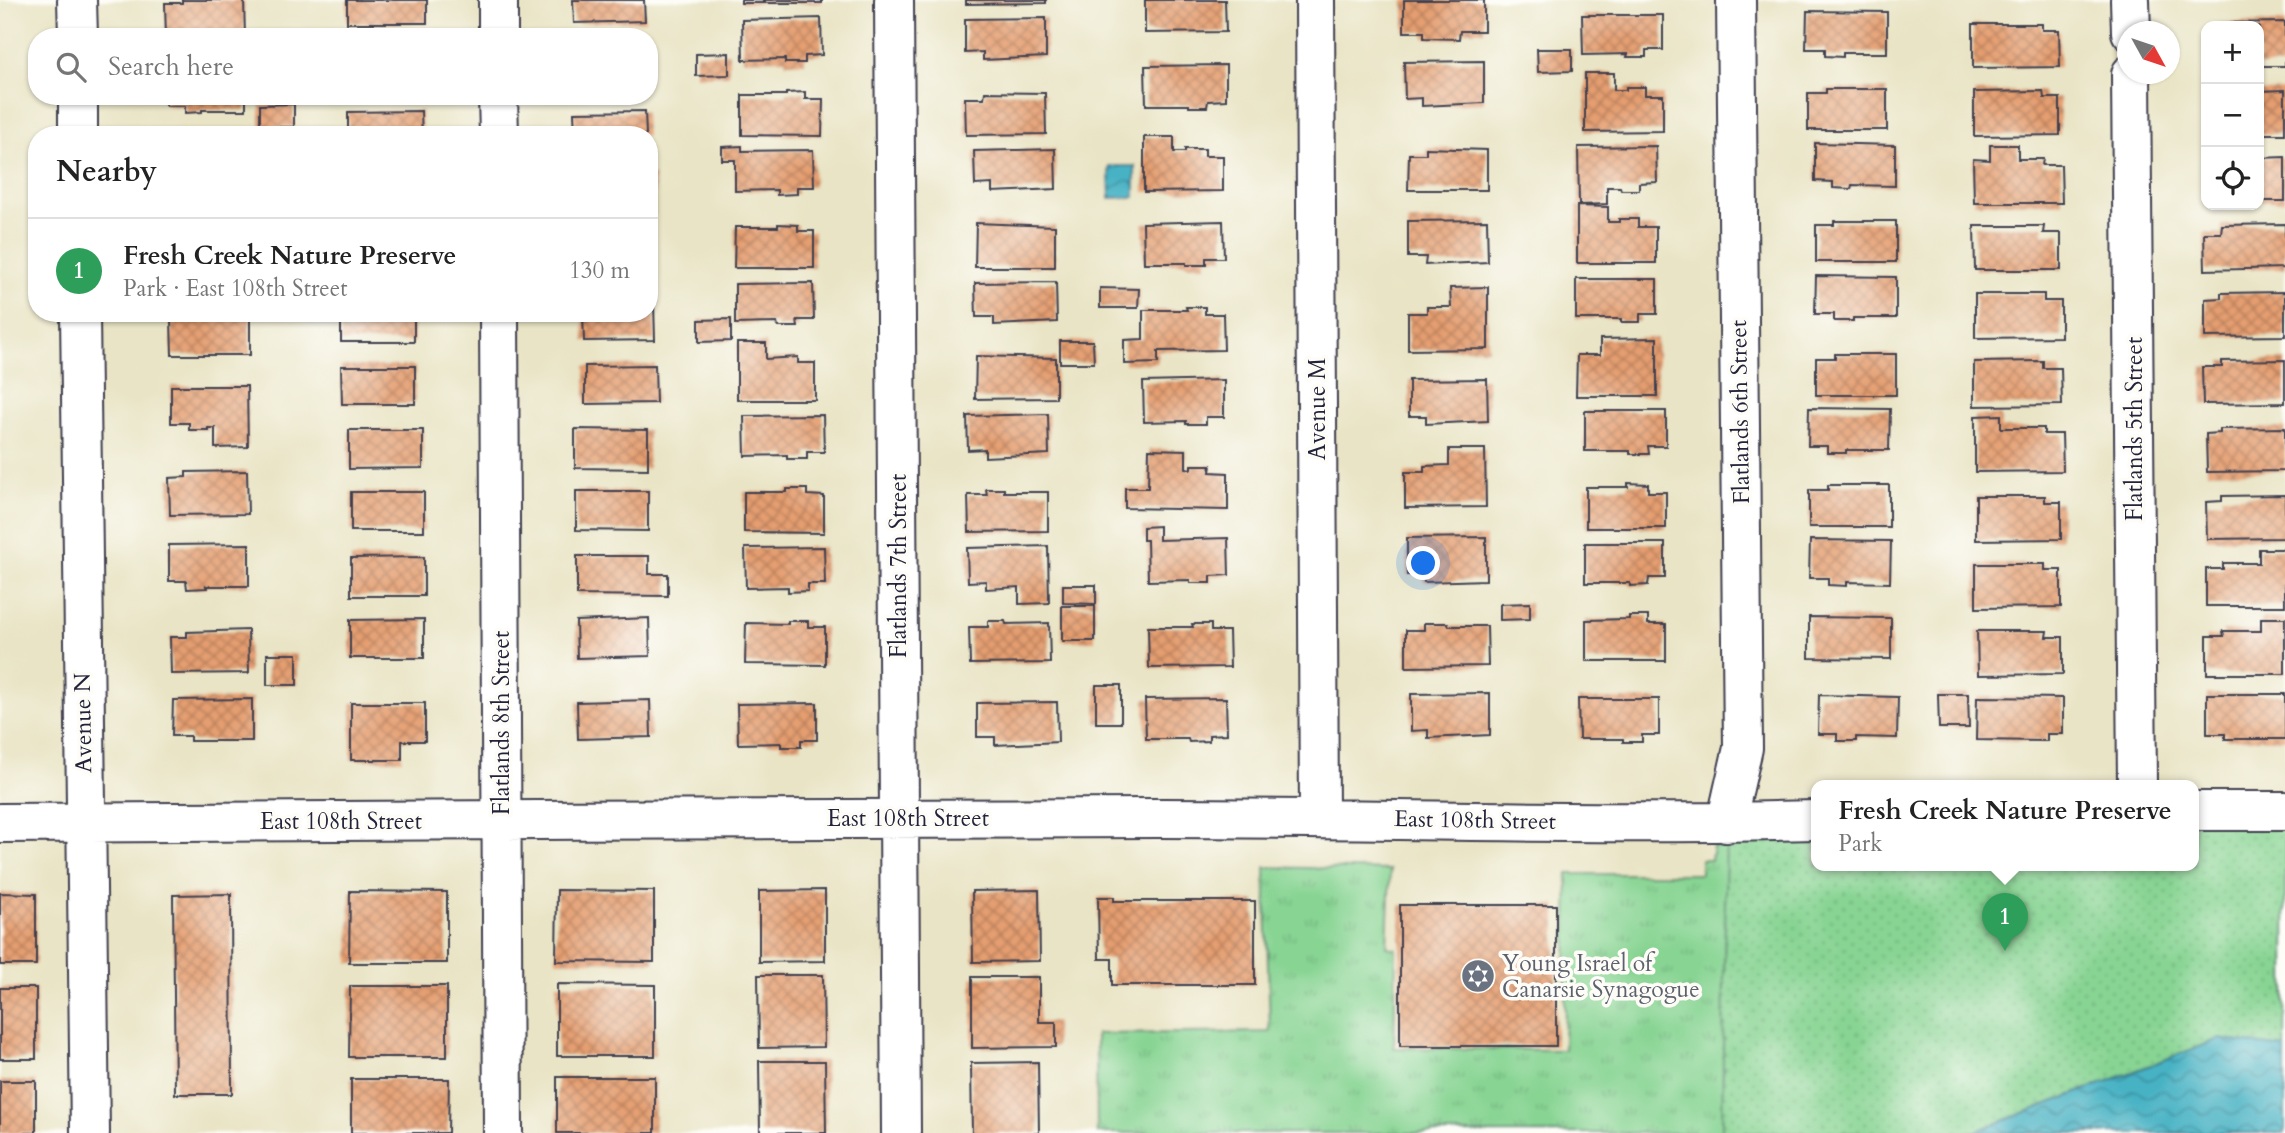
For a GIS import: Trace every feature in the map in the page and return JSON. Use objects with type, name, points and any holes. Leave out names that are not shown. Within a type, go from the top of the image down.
[{"type":"street","points":[[77,0],[78,28]]},
{"type":"street","points":[[498,0],[498,28]]},
{"type":"street","name":"Flatlands 7th Street","points":[[894,0],[901,1133]]},
{"type":"street","name":"Avenue M","points":[[1315,0],[1318,818]]},
{"type":"street","name":"Flatlands 6th Street","points":[[1726,823],[1743,748],[1736,0]]},
{"type":"street","points":[[2130,0],[2131,21]]},
{"type":"street","name":"Flatlands 5th Street","points":[[2131,84],[2137,780]]},
{"type":"street","points":[[78,105],[78,126]]},
{"type":"street","points":[[498,105],[499,126]]},
{"type":"street","name":"Avenue N","points":[[80,322],[84,823],[90,1133]]},
{"type":"street","name":"Flatlands 8th Street","points":[[499,322],[503,1133]]},
{"type":"street","points":[[2199,811],[2285,811]]},
{"type":"street","name":"East 108th Street","points":[[0,824],[900,818],[1318,818],[1726,823],[1811,820]]},
{"type":"green space","points":[[2285,818],[2285,1088],[2072,1133],[1722,1133],[1726,823],[1811,822],[1811,871],[2199,871],[2199,819]]},
{"type":"green space","points":[[1713,846],[1811,847],[1811,871],[2199,871],[2199,864],[2285,847],[1904,1133],[1097,1133],[1096,1034],[1270,1032],[1265,867],[1390,870],[1387,947],[1396,949],[1394,1048],[1564,1050],[1568,874],[1701,874],[1701,860],[1711,860]]},
{"type":"water","points":[[1109,166],[1135,166],[1135,197],[1110,198]]},
{"type":"water","points":[[2219,1039],[2285,1048],[2285,1133],[1971,1133]]},
{"type":"building","points":[[182,0],[244,0],[245,28],[166,28],[165,3],[182,3]]},
{"type":"building","points":[[347,0],[427,0],[427,23],[347,23]]},
{"type":"building","points":[[573,0],[644,0],[645,21],[574,23]]},
{"type":"building","points":[[741,0],[822,0],[822,3],[741,3]]},
{"type":"building","points":[[966,0],[1046,0],[1046,3],[966,4]]},
{"type":"building","points":[[1145,0],[1225,0],[1226,32],[1145,33]]},
{"type":"building","points":[[1404,0],[1484,0],[1484,31],[1460,31],[1459,39],[1424,38],[1424,32],[1404,32]]},
{"type":"building","points":[[1807,11],[1887,12],[1887,53],[1843,53],[1843,57],[1825,56],[1825,49],[1806,49]]},
{"type":"building","points":[[1582,15],[1663,15],[1663,50],[1646,50],[1646,57],[1627,57],[1628,54],[1583,55]]},
{"type":"building","points":[[821,18],[822,55],[805,56],[805,63],[785,63],[785,59],[743,60],[742,20]]},
{"type":"building","points":[[1046,18],[1046,57],[983,60],[983,52],[965,53],[965,19]]},
{"type":"building","points":[[2264,22],[2285,22],[2285,66],[2264,66]]},
{"type":"building","points":[[1973,24],[2042,24],[2042,30],[2059,30],[2060,67],[1973,68]]},
{"type":"building","points":[[1537,49],[1572,49],[1572,71],[1538,72]]},
{"type":"building","points":[[729,53],[729,75],[696,76],[696,54]]},
{"type":"building","points":[[1484,61],[1484,103],[1422,106],[1422,98],[1405,99],[1404,62]]},
{"type":"building","points":[[1226,65],[1226,100],[1208,101],[1207,107],[1146,105],[1145,66]]},
{"type":"building","points":[[1585,73],[1614,73],[1614,90],[1645,87],[1645,95],[1663,95],[1663,131],[1585,132]]},
{"type":"building","points":[[1826,89],[1887,89],[1887,130],[1808,130],[1808,93],[1826,93]]},
{"type":"building","points":[[2285,90],[2285,134],[2264,134],[2264,91]]},
{"type":"building","points":[[2043,91],[2044,98],[2060,98],[2060,135],[1974,136],[1974,92]]},
{"type":"building","points":[[805,92],[805,99],[823,99],[822,136],[742,135],[742,95]]},
{"type":"building","points":[[985,92],[1045,93],[1046,134],[966,135],[965,98],[984,98]]},
{"type":"building","points":[[246,105],[246,110],[202,110],[185,113],[185,106],[166,106]]},
{"type":"building","points":[[260,105],[294,105],[294,126],[260,126]]},
{"type":"building","points":[[421,111],[422,126],[348,126],[348,112]]},
{"type":"building","points":[[645,111],[646,126],[575,126],[574,112]]},
{"type":"building","points":[[1144,137],[1174,137],[1174,152],[1205,149],[1205,156],[1223,156],[1223,191],[1144,192]]},
{"type":"building","points":[[1815,143],[1895,145],[1895,186],[1852,185],[1851,189],[1833,188],[1833,182],[1815,181]]},
{"type":"building","points":[[1990,145],[2018,145],[2018,159],[2043,159],[2042,165],[2061,165],[2062,203],[1974,203],[1973,159],[1990,160]]},
{"type":"building","points":[[742,146],[742,151],[813,150],[814,187],[797,187],[797,194],[777,195],[777,190],[735,191],[735,160],[722,160],[722,147]]},
{"type":"building","points":[[1656,146],[1657,182],[1639,183],[1639,190],[1607,187],[1607,204],[1579,205],[1578,147]]},
{"type":"building","points":[[1426,148],[1487,150],[1487,190],[1408,190],[1409,154],[1426,154]]},
{"type":"building","points":[[1055,149],[1056,189],[992,192],[992,184],[975,185],[974,151]]},
{"type":"building","points":[[2285,157],[2285,201],[2264,201],[2264,158]]},
{"type":"building","points":[[1577,206],[1608,207],[1608,222],[1638,219],[1638,227],[1656,227],[1656,263],[1577,263]]},
{"type":"building","points":[[1487,220],[1488,262],[1425,265],[1426,257],[1408,257],[1408,221]]},
{"type":"building","points":[[1223,221],[1224,258],[1206,258],[1206,265],[1144,263],[1143,223]]},
{"type":"building","points":[[1834,221],[1896,221],[1896,262],[1816,262],[1816,225],[1834,225]]},
{"type":"building","points":[[976,223],[1055,226],[1055,267],[975,267]]},
{"type":"building","points":[[778,224],[798,225],[798,231],[814,231],[814,268],[734,268],[735,227],[778,227]]},
{"type":"building","points":[[2285,224],[2285,268],[2205,270],[2204,233],[2221,233],[2222,225]]},
{"type":"building","points":[[1974,226],[2044,226],[2043,233],[2061,233],[2061,270],[1975,270]]},
{"type":"building","points":[[1816,276],[1896,277],[1896,318],[1834,321],[1834,314],[1815,314]]},
{"type":"building","points":[[1576,279],[1657,279],[1657,314],[1640,314],[1640,322],[1621,322],[1621,319],[1576,319]]},
{"type":"building","points":[[1056,282],[1057,322],[994,325],[994,317],[976,317],[975,283]]},
{"type":"building","points":[[813,283],[814,320],[797,320],[798,327],[778,327],[777,323],[735,324],[735,284]]},
{"type":"building","points":[[1488,287],[1488,349],[1408,350],[1408,313],[1427,313],[1427,307],[1451,307],[1450,288]]},
{"type":"building","points":[[1100,288],[1139,289],[1138,308],[1100,308]]},
{"type":"building","points":[[2285,292],[2285,336],[2205,337],[2205,299],[2221,298],[2221,293]]},
{"type":"building","points":[[1975,294],[2044,294],[2044,301],[2061,301],[2061,337],[1975,338]]},
{"type":"building","points":[[1186,307],[1205,307],[1205,314],[1223,314],[1224,350],[1158,351],[1158,363],[1124,364],[1124,340],[1143,339],[1143,310],[1187,310]]},
{"type":"building","points":[[731,319],[731,341],[699,342],[699,320]]},
{"type":"building","points":[[171,322],[250,322],[250,355],[172,355]]},
{"type":"building","points":[[341,322],[414,322],[414,342],[341,342]]},
{"type":"building","points":[[583,322],[655,322],[655,340],[584,341]]},
{"type":"building","points":[[1657,338],[1657,396],[1576,396],[1577,355],[1600,355],[1600,339]]},
{"type":"building","points":[[1060,341],[1093,341],[1094,363],[1060,363]]},
{"type":"building","points":[[737,343],[766,343],[766,359],[798,357],[798,363],[815,363],[815,400],[737,400]]},
{"type":"building","points":[[1835,354],[1896,354],[1896,395],[1816,395],[1816,358],[1835,358]]},
{"type":"building","points":[[976,356],[1056,358],[1056,398],[975,399]]},
{"type":"building","points":[[2285,360],[2285,403],[2203,404],[2202,367],[2222,367],[2222,361]]},
{"type":"building","points":[[2043,361],[2043,368],[2061,368],[2062,405],[1974,406],[1974,362]]},
{"type":"building","points":[[655,365],[656,403],[585,404],[585,366]]},
{"type":"building","points":[[341,366],[415,366],[415,404],[342,404]]},
{"type":"building","points":[[1487,379],[1488,421],[1426,424],[1426,416],[1409,416],[1409,380]]},
{"type":"building","points":[[1224,380],[1224,417],[1206,417],[1206,424],[1186,424],[1186,421],[1144,422],[1143,382]]},
{"type":"building","points":[[171,386],[247,386],[248,447],[215,448],[215,428],[189,430],[189,423],[171,423]]},
{"type":"building","points":[[1809,408],[1890,409],[1889,450],[1827,453],[1827,446],[1808,446]]},
{"type":"building","points":[[1585,411],[1666,411],[1666,446],[1648,446],[1649,454],[1630,454],[1630,451],[1585,451]]},
{"type":"building","points":[[1048,414],[1049,454],[985,457],[985,449],[968,450],[967,416]]},
{"type":"building","points":[[823,415],[824,452],[807,452],[807,459],[787,459],[787,455],[745,456],[744,416]]},
{"type":"building","points":[[2001,415],[2001,428],[2044,428],[2044,434],[2062,434],[2063,471],[1975,472],[1975,416]]},
{"type":"building","points":[[2285,428],[2285,471],[2207,472],[2206,434],[2220,433],[2220,429]]},
{"type":"building","points":[[575,429],[648,430],[648,469],[575,468]]},
{"type":"building","points":[[349,430],[423,430],[423,468],[349,469]]},
{"type":"building","points":[[1149,449],[1186,450],[1186,468],[1191,469],[1191,465],[1211,465],[1210,472],[1228,473],[1228,510],[1125,508],[1125,488],[1148,488]]},
{"type":"building","points":[[1449,449],[1485,449],[1486,507],[1405,508],[1405,472],[1424,472],[1424,466],[1449,465]]},
{"type":"building","points":[[247,471],[248,514],[170,515],[169,478],[186,477],[186,472]]},
{"type":"building","points":[[1628,483],[1648,484],[1648,492],[1666,492],[1666,528],[1586,528],[1586,487],[1628,487]]},
{"type":"building","points":[[1828,485],[1889,485],[1889,527],[1809,527],[1809,490],[1828,490]]},
{"type":"building","points":[[787,489],[807,489],[807,495],[824,496],[824,533],[744,532],[744,492],[787,492]]},
{"type":"building","points":[[986,489],[1004,489],[1004,492],[1048,492],[1048,531],[969,532],[968,495],[987,495]]},
{"type":"building","points":[[576,491],[648,491],[648,531],[576,530]]},
{"type":"building","points":[[351,492],[424,492],[424,531],[351,531]]},
{"type":"building","points":[[2285,495],[2285,538],[2207,539],[2206,502],[2222,501],[2222,496]]},
{"type":"building","points":[[1976,496],[2045,496],[2045,502],[2061,502],[2061,539],[1976,540]]},
{"type":"building","points":[[1159,526],[1159,540],[1228,538],[1229,575],[1211,576],[1211,583],[1190,583],[1190,580],[1148,581],[1147,540],[1143,540],[1143,527]]},
{"type":"building","points":[[1486,537],[1486,580],[1424,582],[1424,574],[1407,575],[1407,538]]},
{"type":"building","points":[[1810,540],[1891,541],[1890,583],[1847,582],[1847,586],[1828,585],[1828,578],[1809,578]]},
{"type":"building","points":[[1585,543],[1665,543],[1665,578],[1649,578],[1648,585],[1585,583]]},
{"type":"building","points":[[249,544],[249,586],[187,589],[186,581],[169,581],[169,545]]},
{"type":"building","points":[[1048,546],[1049,603],[1019,604],[1019,587],[986,589],[986,581],[968,582],[967,548]]},
{"type":"building","points":[[824,547],[825,584],[808,584],[808,591],[788,592],[788,587],[746,588],[745,548]]},
{"type":"building","points":[[2259,549],[2285,549],[2285,606],[2206,606],[2206,569],[2223,569],[2223,563],[2259,563]]},
{"type":"building","points":[[577,556],[649,556],[649,574],[668,574],[668,596],[577,595]]},
{"type":"building","points":[[424,557],[424,596],[351,596],[351,558]]},
{"type":"building","points":[[1976,564],[2045,564],[2045,570],[2061,570],[2061,607],[1976,608]]},
{"type":"building","points":[[1063,585],[1096,585],[1096,604],[1063,603]]},
{"type":"building","points":[[1530,603],[1530,619],[1500,620],[1500,604]]},
{"type":"building","points":[[1062,606],[1095,606],[1095,641],[1062,641]]},
{"type":"building","points":[[1629,616],[1648,616],[1648,624],[1666,624],[1666,661],[1586,661],[1586,620],[1629,619]]},
{"type":"building","points":[[1809,617],[1891,618],[1891,659],[1809,658]]},
{"type":"building","points":[[649,618],[650,656],[577,658],[576,621]]},
{"type":"building","points":[[2261,618],[2285,618],[2285,674],[2207,674],[2207,636],[2224,636],[2223,631],[2261,631]]},
{"type":"building","points":[[424,619],[424,658],[350,658],[350,620]]},
{"type":"building","points":[[788,621],[808,621],[808,627],[825,627],[825,665],[745,664],[746,623],[788,624]]},
{"type":"building","points":[[988,621],[1005,621],[1006,624],[1049,623],[1050,663],[970,664],[969,627],[988,627]]},
{"type":"building","points":[[1424,623],[1487,626],[1488,666],[1406,667],[1406,630],[1424,630]]},
{"type":"building","points":[[1192,624],[1211,624],[1211,631],[1229,631],[1230,667],[1149,668],[1148,627],[1193,627]]},
{"type":"building","points":[[248,630],[249,673],[171,674],[170,637],[187,637],[187,632]]},
{"type":"building","points":[[1977,631],[2047,631],[2046,637],[2063,637],[2063,674],[1978,675]]},
{"type":"building","points":[[267,654],[297,654],[297,685],[267,685]]},
{"type":"building","points":[[1096,685],[1121,685],[1121,723],[1096,723]]},
{"type":"building","points":[[1490,693],[1490,735],[1428,738],[1428,730],[1411,731],[1411,694]]},
{"type":"building","points":[[1938,694],[1968,694],[1969,728],[1939,728]]},
{"type":"building","points":[[2207,694],[2285,694],[2285,739],[2225,739],[2225,734],[2207,734]]},
{"type":"building","points":[[1819,695],[1898,697],[1897,738],[1856,737],[1856,741],[1837,741],[1837,734],[1818,734]]},
{"type":"building","points":[[1977,697],[2063,698],[2063,734],[2047,734],[2047,741],[1976,740]]},
{"type":"building","points":[[1226,698],[1227,734],[1209,735],[1209,741],[1146,739],[1145,699]]},
{"type":"building","points":[[252,699],[252,741],[190,741],[190,736],[172,736],[173,700]]},
{"type":"building","points":[[1578,699],[1659,699],[1659,735],[1642,735],[1642,742],[1579,739]]},
{"type":"building","points":[[650,700],[651,737],[578,739],[577,702]]},
{"type":"building","points":[[1057,702],[1058,742],[995,745],[995,737],[977,737],[977,703]]},
{"type":"building","points":[[351,703],[425,703],[425,741],[402,741],[402,760],[351,760]]},
{"type":"building","points":[[817,703],[817,740],[801,740],[801,747],[781,747],[781,743],[738,744],[737,704]]},
{"type":"building","points":[[557,890],[654,891],[654,962],[556,961]]},
{"type":"building","points":[[825,890],[825,961],[759,962],[759,891]]},
{"type":"building","points":[[1039,890],[1040,961],[973,962],[972,891]]},
{"type":"building","points":[[350,891],[447,892],[447,963],[349,963]]},
{"type":"building","points":[[0,893],[36,894],[36,965],[0,965]]},
{"type":"building","points":[[231,894],[232,1094],[175,1094],[173,895]]},
{"type":"building","points":[[1098,897],[1114,897],[1114,901],[1255,901],[1255,985],[1112,985],[1112,959],[1099,959]]},
{"type":"building","name":"Young Israel of Canarsie Synagogue","points":[[1400,905],[1556,905],[1556,1046],[1400,1046]]},
{"type":"building","points":[[758,975],[823,975],[824,1047],[759,1048]]},
{"type":"building","points":[[972,977],[1039,977],[1039,1022],[1056,1022],[1056,1047],[972,1048]]},
{"type":"building","points":[[557,984],[655,985],[655,1056],[557,1056]]},
{"type":"building","points":[[350,986],[447,986],[447,1057],[349,1057]]},
{"type":"building","points":[[0,988],[36,988],[36,1059],[0,1059]]},
{"type":"building","points":[[759,1061],[825,1061],[826,1133],[760,1133]]},
{"type":"building","points":[[1038,1062],[1039,1133],[972,1133],[971,1063]]},
{"type":"building","points":[[557,1077],[655,1077],[655,1133],[557,1133]]},
{"type":"building","points":[[351,1079],[449,1079],[448,1133],[351,1133]]},
{"type":"building","points":[[0,1081],[36,1081],[36,1133],[0,1133]]},
{"type":"place","name":"Fresh Creek Nature Preserve","points":[[2005,951]]},
{"type":"place","name":"Young Israel of Canarsie Synagogue","points":[[1478,976]]}]
